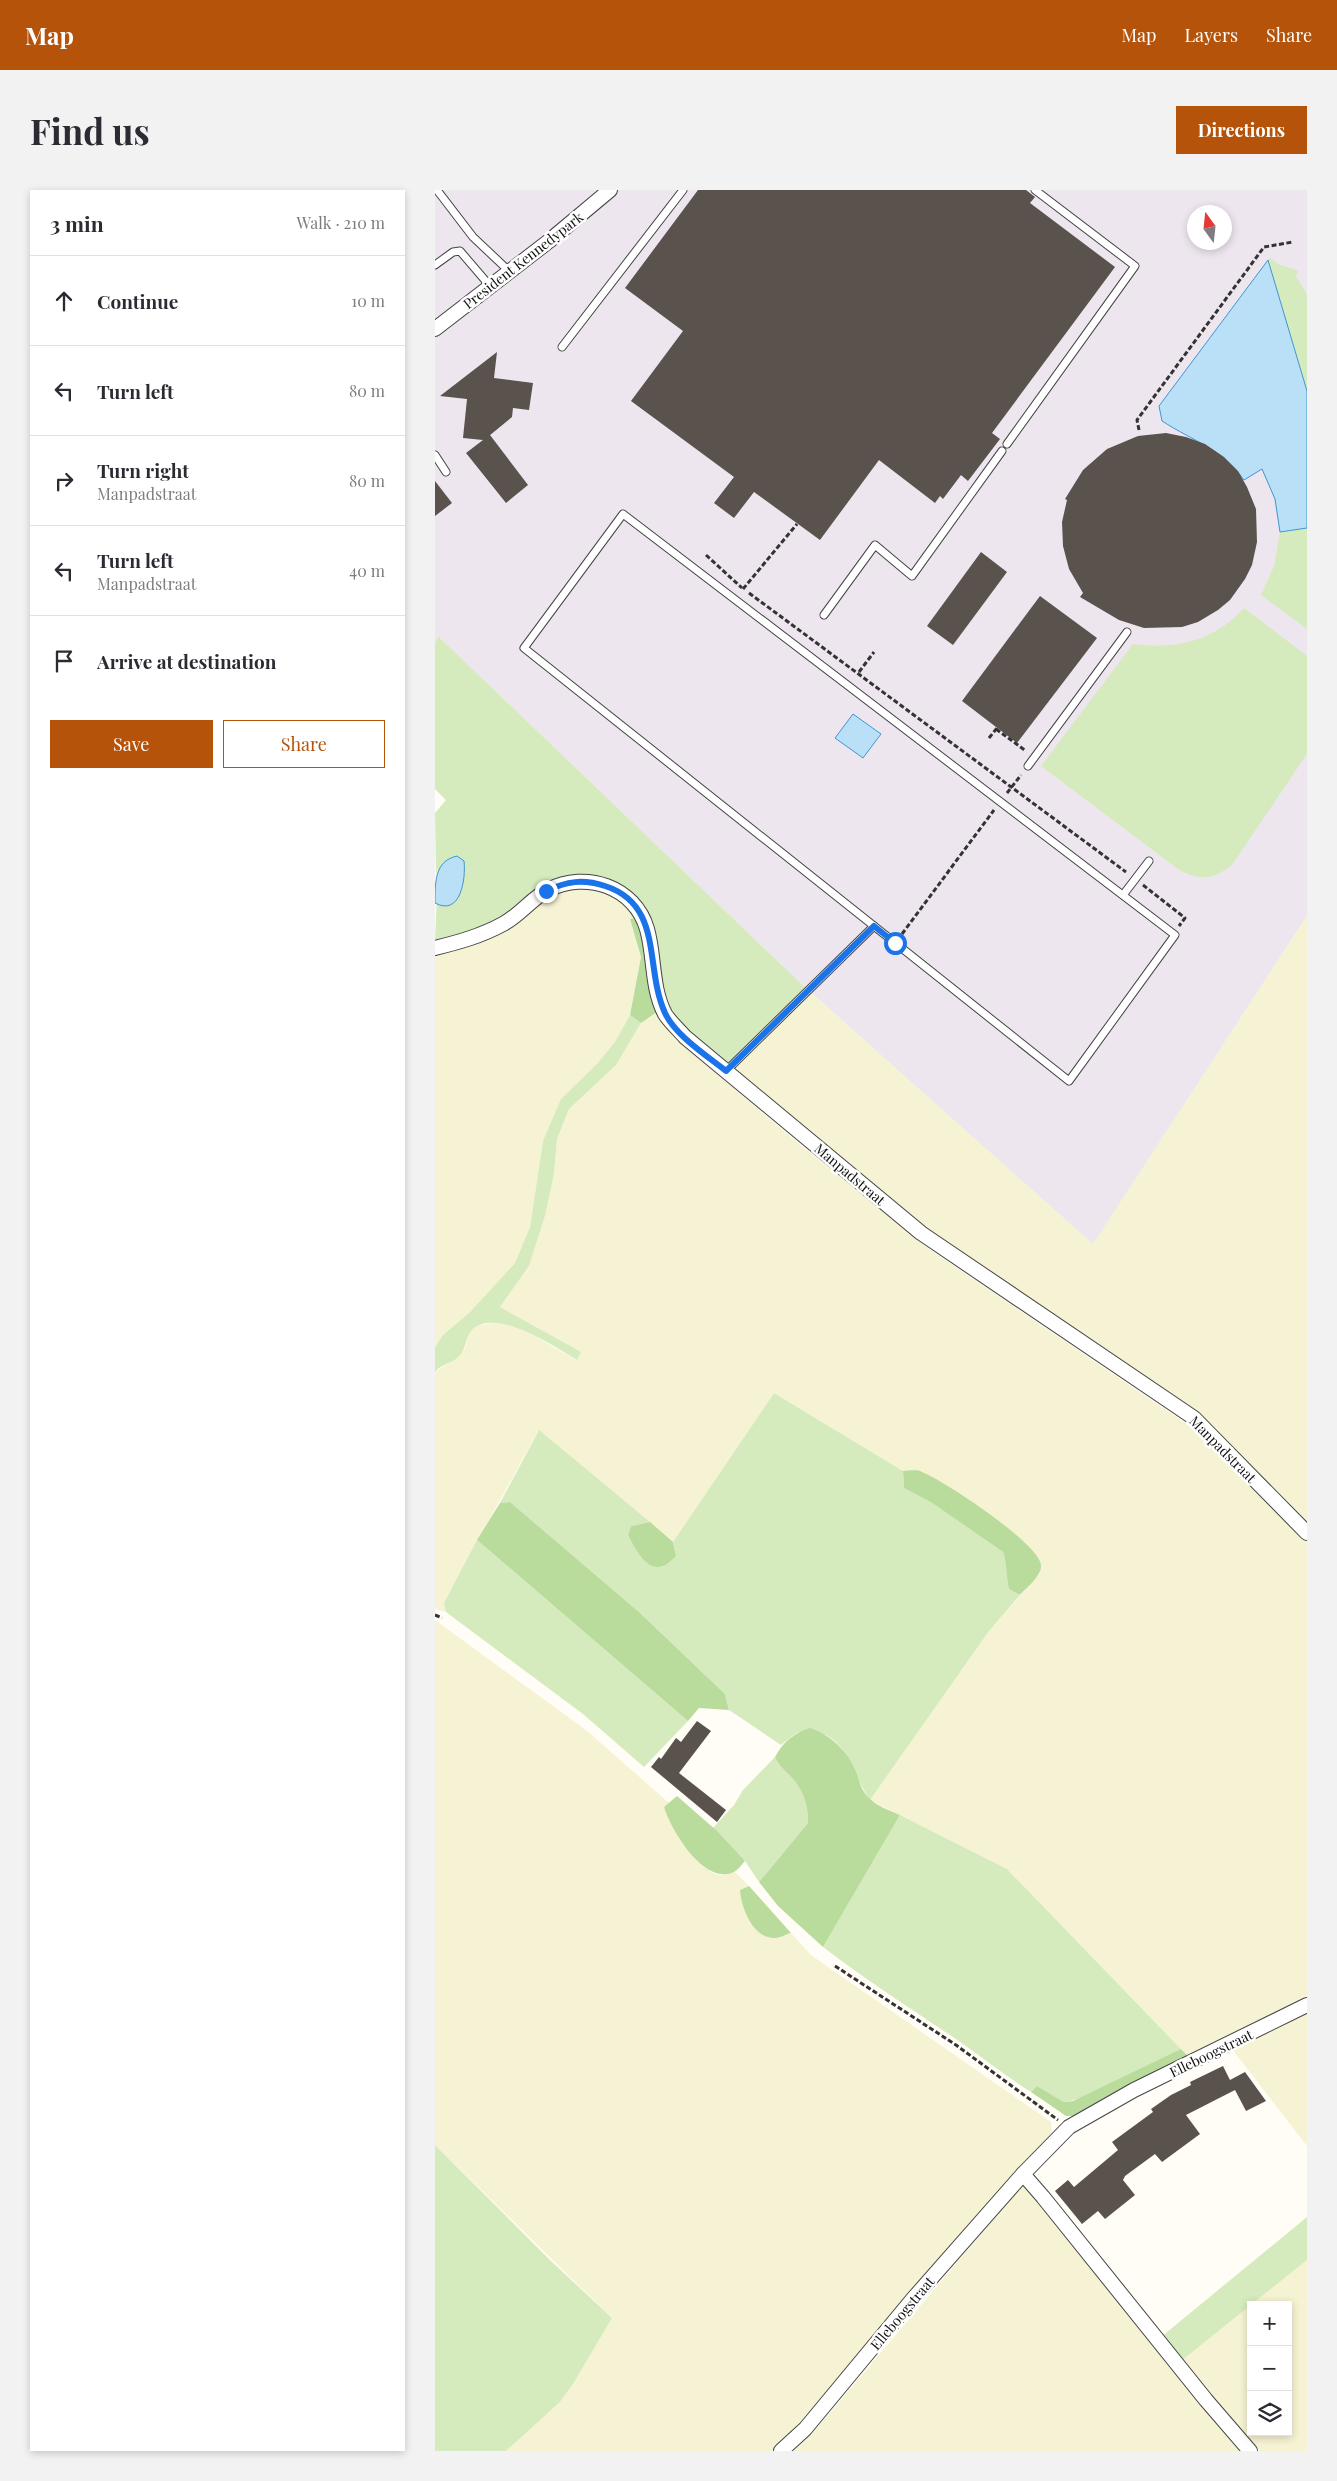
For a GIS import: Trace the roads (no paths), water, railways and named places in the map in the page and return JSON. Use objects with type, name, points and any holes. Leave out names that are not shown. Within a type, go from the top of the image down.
[{"type":"street","name":"President Kennedypark","points":[[435,329],[610,190]]},
{"type":"street","name":"Manpadstraat","points":[[435,948],[487,933],[506,923],[546,891],[560,884],[575,880],[587,881],[612,888],[634,903],[643,916],[650,942],[657,992],[666,1015],[685,1037],[921,1232],[1194,1418],[1307,1533]]},
{"type":"street","name":"Elleboogstraat","points":[[781,2451],[805,2429],[912,2300],[1023,2174],[1069,2127],[1134,2090],[1307,2005]]},
{"type":"street","points":[[1023,2174],[1206,2400],[1250,2451]]},
{"type":"lane","points":[[437,190],[473,238],[509,271]]},
{"type":"lane","points":[[562,347],[683,190]]},
{"type":"lane","points":[[1007,444],[1135,266],[1035,190]]},
{"type":"lane","points":[[435,265],[453,252],[460,251],[490,286]]},
{"type":"lane","points":[[825,615],[875,546],[912,576],[1002,451]]},
{"type":"lane","points":[[435,455],[446,472]]},
{"type":"lane","points":[[623,514],[1123,895],[1175,935],[1069,1081],[524,648],[623,514]]},
{"type":"lane","points":[[1028,766],[1127,632]]},
{"type":"lane","points":[[1123,895],[1149,861]]},
{"type":"lane","points":[[726,1071],[874,926]]},
{"type":"water","points":[[1268,260],[1307,391],[1307,528],[1280,532],[1275,499],[1262,469],[1244,480],[1217,453],[1162,421],[1159,406]]},
{"type":"water","points":[[853,714],[881,734],[863,758],[835,738]]},
{"type":"water","points":[[457,856],[464,861],[464,877],[460,894],[451,905],[444,906],[435,903],[435,887],[440,867],[444,862]]}]
